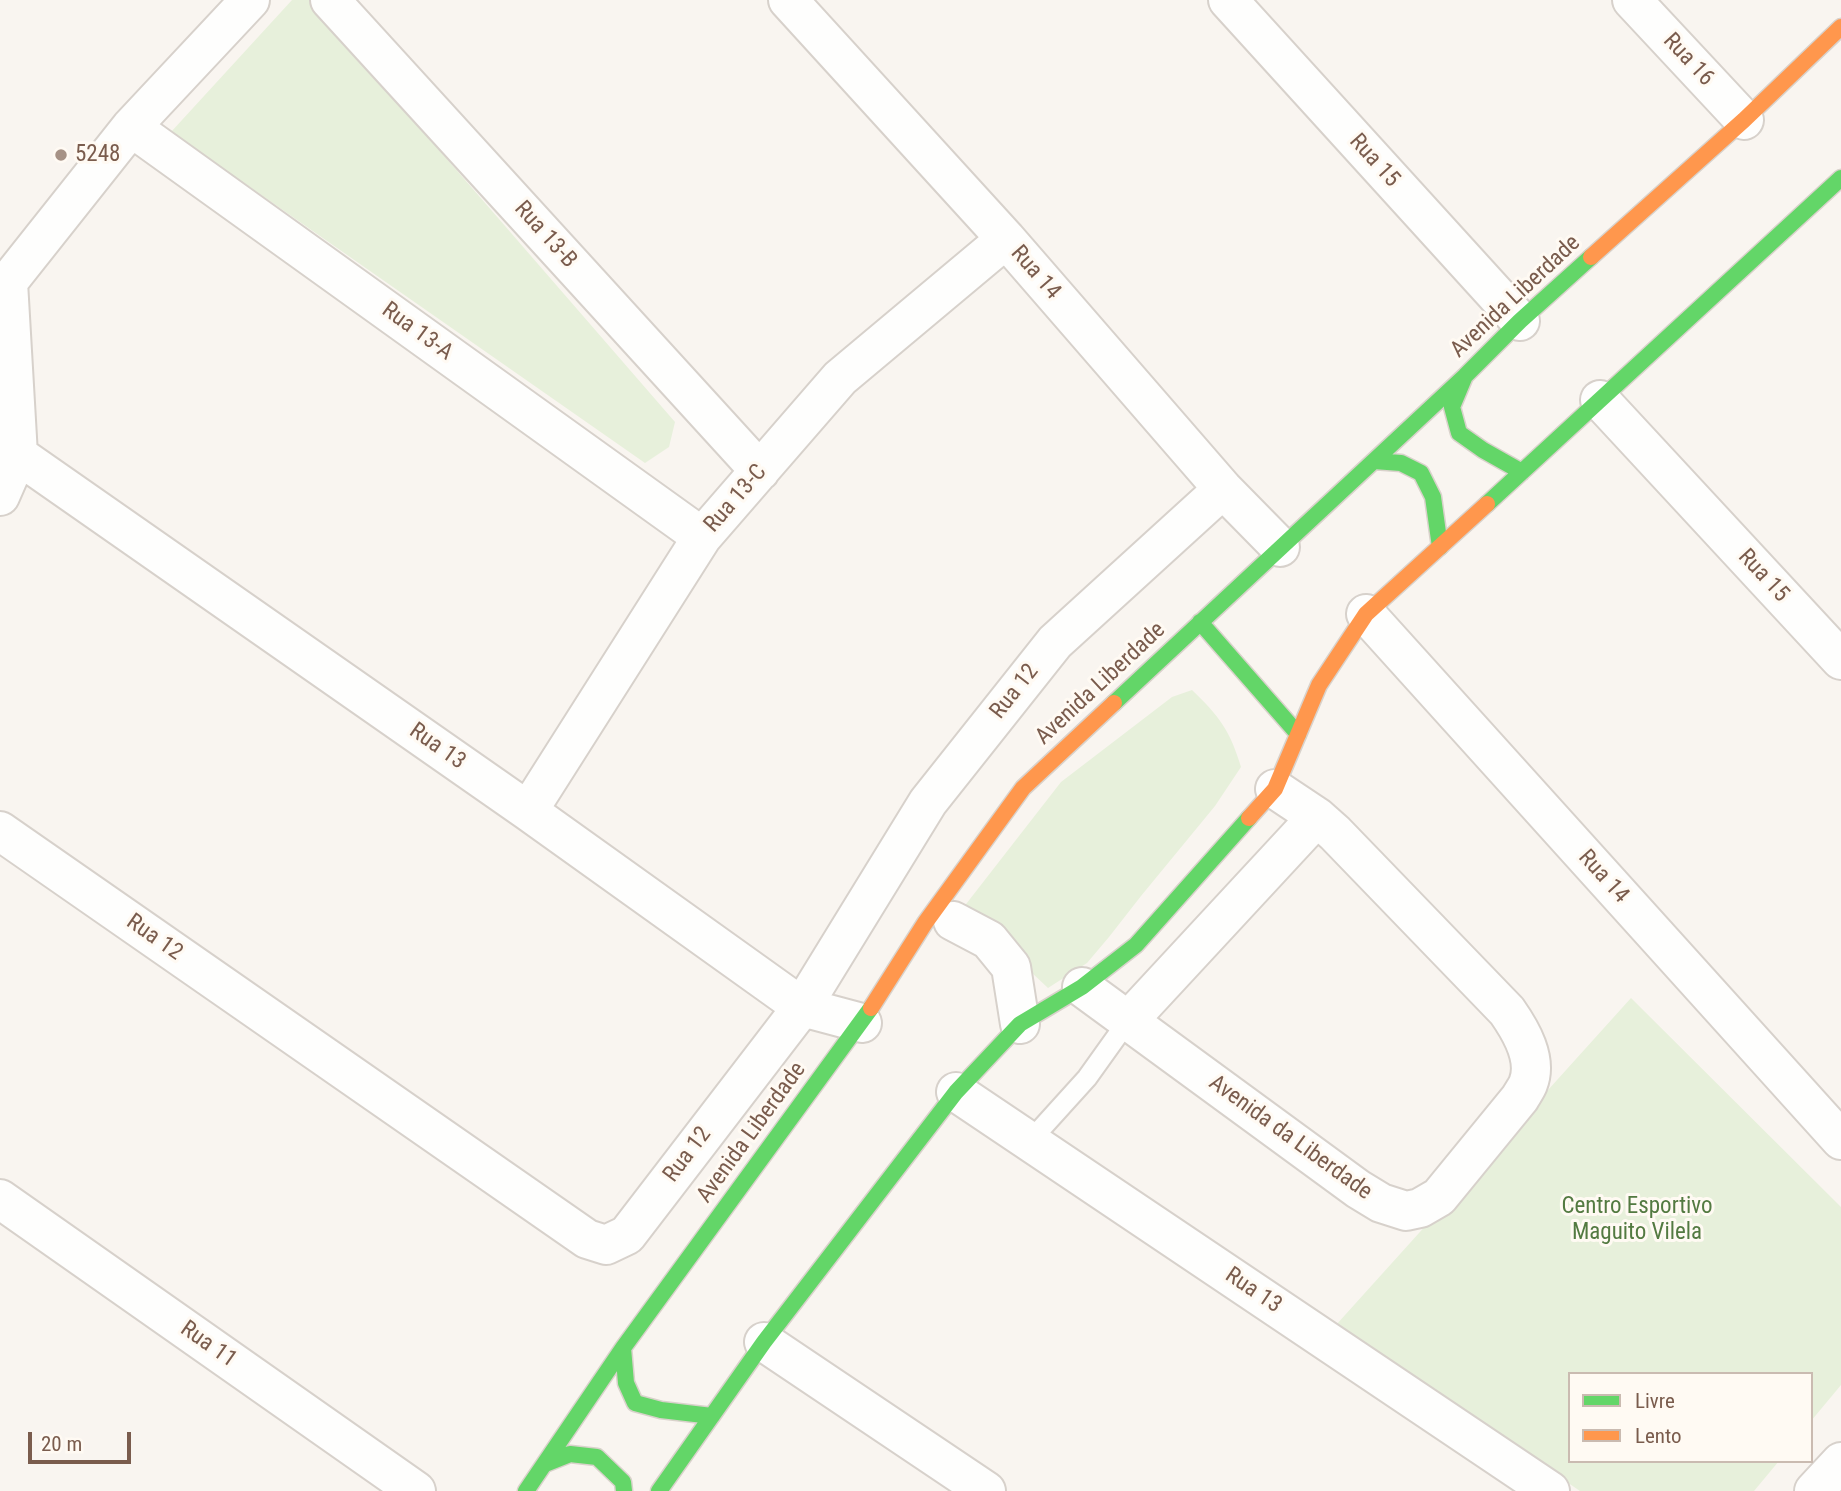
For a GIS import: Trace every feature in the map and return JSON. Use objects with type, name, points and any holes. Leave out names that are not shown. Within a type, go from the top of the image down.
[{"type":"street","points":[[0,496],[18,456],[4,281],[131,127],[250,0]]},
{"type":"street","name":"Rua 13-B","points":[[330,0],[760,471]]},
{"type":"street","name":"Rua 14","points":[[789,0],[1006,239],[1223,489],[1280,547]]},
{"type":"street","name":"Rua 15","points":[[1228,0],[1520,321]]},
{"type":"street","name":"Rua 16","points":[[1632,0],[1744,120]]},
{"type":"street","name":"Avenida Liberdade","points":[[526,1491],[623,1348],[862,1023],[925,923],[1023,788],[1465,376],[1520,321],[1744,120],[1841,27]]},
{"type":"street","name":"Rua 13-A","points":[[131,127],[702,537]]},
{"type":"street","points":[[659,1491],[764,1342],[956,1092],[1020,1024],[1082,987],[1136,945],[1275,789],[1319,685],[1366,614],[1600,400],[1837,190]]},
{"type":"street","name":"Rua 13-C","points":[[528,811],[702,537],[840,377],[1006,239]]},
{"type":"street","points":[[1465,376],[1452,407],[1459,433],[1522,472]]},
{"type":"street","name":"Rua 15","points":[[1600,400],[1841,660]]},
{"type":"street","name":"Rua 13","points":[[18,456],[528,811],[802,1007],[862,1023]]},
{"type":"street","points":[[1374,461],[1401,463],[1421,473],[1433,497],[1440,547]]},
{"type":"street","name":"Rua 12","points":[[0,831],[587,1239],[606,1245],[627,1235],[802,1007],[928,802],[1055,642],[1223,489]]},
{"type":"street","name":"Rua 14","points":[[1366,614],[1841,1140]]},
{"type":"street","points":[[1200,622],[1298,734]]},
{"type":"street","name":"Avenida da Liberdade","points":[[1082,987],[1358,1189],[1381,1203],[1406,1211],[1420,1209],[1439,1197],[1520,1098],[1529,1082],[1531,1066],[1528,1049],[1519,1028],[1507,1011],[1335,832],[1275,789]]},
{"type":"street","points":[[1128,1022],[1317,817]]},
{"type":"street","points":[[953,921],[989,940],[1011,967],[1020,1024]]},
{"type":"street","name":"Rua 13","points":[[956,1092],[1550,1491]]},
{"type":"street","name":"Rua 11","points":[[0,1199],[416,1491]]},
{"type":"street","points":[[764,1342],[986,1491]]},
{"type":"street","points":[[623,1348],[626,1383],[635,1403],[661,1410],[712,1416]]},
{"type":"street","points":[[545,1464],[570,1454],[597,1457],[623,1482],[624,1491]]},
{"type":"street","points":[[1814,1491],[1841,1462]]},
{"type":"lane","points":[[1030,1141],[1087,1078],[1128,1022]]},
{"type":"green space","points":[[292,0],[309,0],[675,422],[669,447],[645,463],[171,132]]},
{"type":"green space","points":[[1192,690],[1222,724],[1241,767],[1215,806],[1087,963],[1048,988],[963,908],[1061,782],[1172,697]]},
{"type":"green space","name":"Centro Esportivo Maguito Vilela","points":[[1631,998],[1841,1207],[1841,1385],[1813,1419],[1813,1372],[1568,1372],[1568,1463],[1777,1463],[1754,1491],[1580,1491],[1336,1325]]},
{"type":"traffic: fast","points":[[1487,504],[1841,178]]},
{"type":"traffic: fast","points":[[1114,703],[1591,257]]},
{"type":"traffic: fast","points":[[1465,376],[1452,407],[1459,433],[1522,472]]},
{"type":"traffic: fast","points":[[1374,461],[1401,463],[1421,473],[1433,497],[1440,547]]},
{"type":"traffic: fast","points":[[1200,622],[1298,734]]},
{"type":"traffic: fast","points":[[659,1491],[764,1342],[956,1092],[1020,1024],[1082,987],[1136,945],[1249,818]]},
{"type":"traffic: fast","points":[[526,1491],[623,1348],[871,1008]]},
{"type":"traffic: fast","points":[[623,1348],[626,1383],[635,1403],[661,1410],[712,1416]]},
{"type":"traffic: fast","points":[[545,1464],[570,1454],[597,1457],[623,1482],[624,1491]]},
{"type":"traffic: slow","points":[[1591,257],[1744,120],[1841,27]]},
{"type":"traffic: slow","points":[[1249,818],[1275,789],[1319,685],[1366,614],[1487,504]]},
{"type":"traffic: slow","points":[[871,1008],[925,923],[1023,788],[1114,703]]},
{"type":"place","name":"5248","points":[[61,155]]}]
